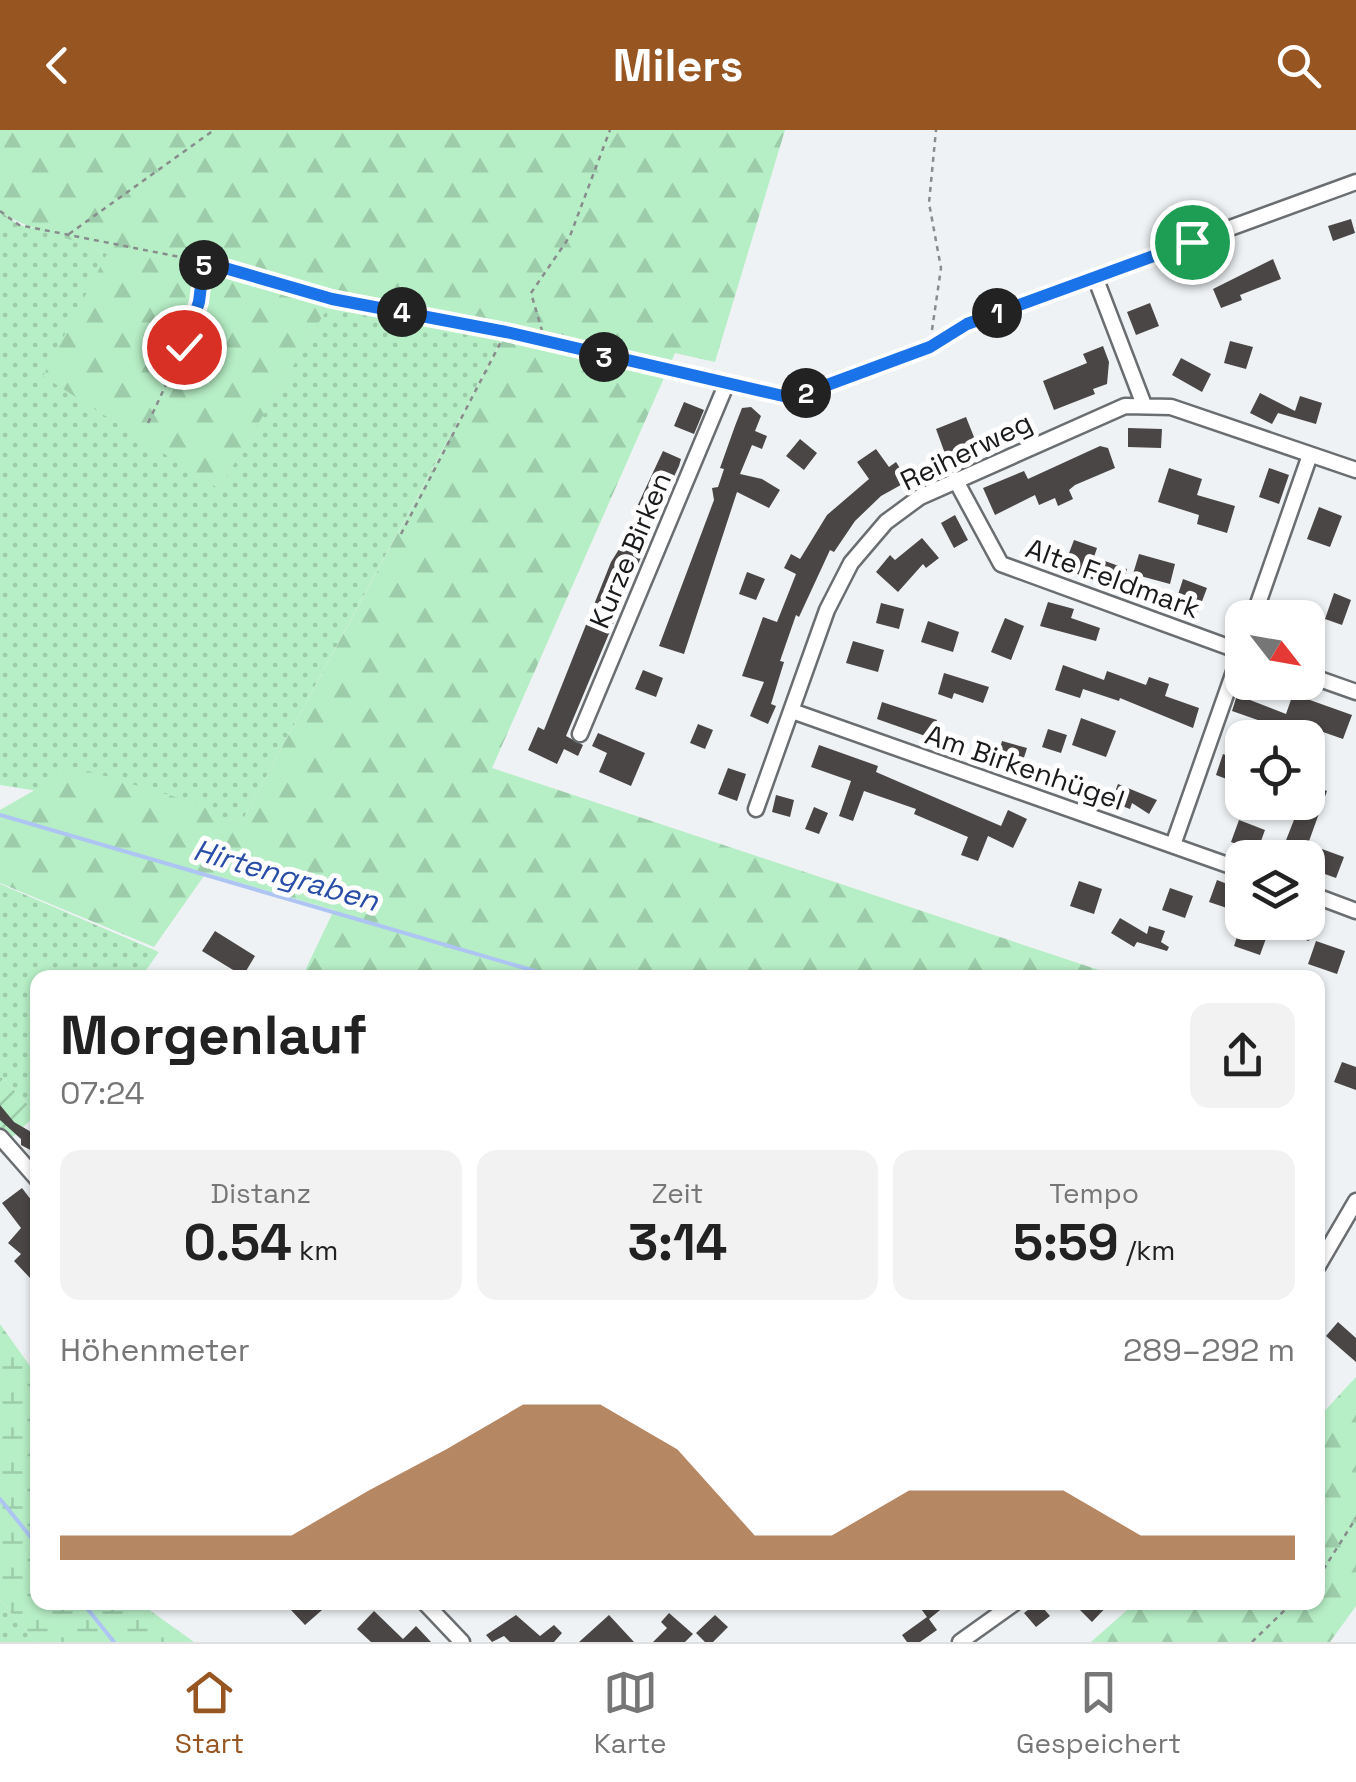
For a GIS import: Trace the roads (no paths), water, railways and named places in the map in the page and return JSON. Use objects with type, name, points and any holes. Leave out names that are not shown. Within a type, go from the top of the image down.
[{"type":"street","points":[[792,398],[930,347],[967,324],[1356,182]]},
{"type":"street","points":[[1094,277],[1144,405]]},
{"type":"street","name":"Kurze Birken","points":[[580,734],[726,385]]},
{"type":"street","name":"Reiherweg","points":[[756,809],[827,610],[850,563],[886,522],[956,479],[1124,406],[1144,405],[1194,414],[1356,470]]},
{"type":"street","points":[[1260,600],[1310,454]]},
{"type":"street","name":"Alte Feldmark","points":[[956,479],[1001,564],[1225,645]]},
{"type":"street","points":[[1325,681],[1356,692]]},
{"type":"street","points":[[1175,840],[1225,699]]},
{"type":"street","name":"Am Birkenhügel","points":[[792,710],[1175,840],[1225,862]]},
{"type":"street","points":[[1325,899],[1356,911]]},
{"type":"street","points":[[0,1137],[30,1171]]},
{"type":"street","points":[[1325,1254],[1356,1201]]},
{"type":"street","points":[[432,1610],[462,1642]]},
{"type":"street","points":[[960,1642],[1005,1610]]},
{"type":"waterway","name":"Hirtengraben","points":[[0,815],[532,970]]},
{"type":"waterway","points":[[0,1499],[30,1536]]},
{"type":"waterway","points":[[88,1610],[114,1642]]}]
